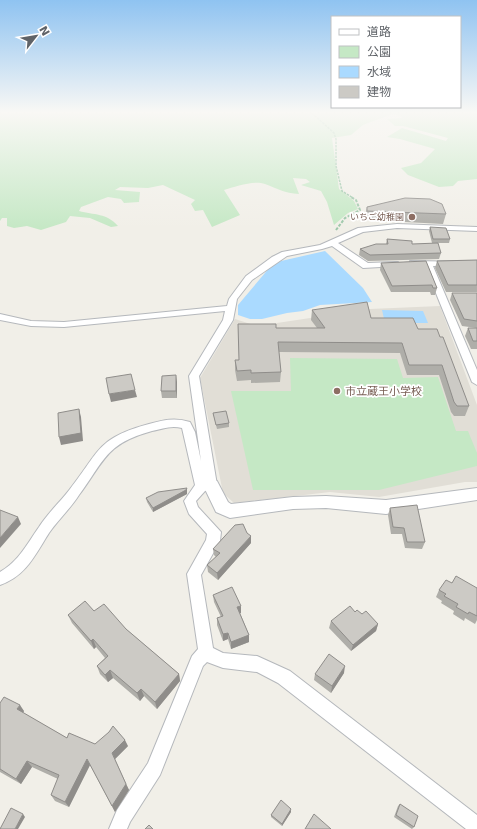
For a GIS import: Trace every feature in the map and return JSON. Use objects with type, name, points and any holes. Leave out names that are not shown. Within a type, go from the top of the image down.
[{"type":"street","points":[[206,486],[194,376],[228,320],[233,299],[249,278],[275,259],[285,254],[322,247],[361,230],[377,227],[477,229]]},
{"type":"street","points":[[333,243],[366,266],[428,262],[477,264]]},
{"type":"street","points":[[428,262],[446,296],[476,376]]},
{"type":"street","points":[[0,317],[17,322],[34,324],[92,322],[230,308]]},
{"type":"street","points":[[0,579],[12,572],[26,560],[44,530],[75,492],[106,446],[122,436],[173,422],[186,425],[206,486],[222,507],[230,511],[293,503],[326,502],[386,507],[477,494]]},
{"type":"street","points":[[206,486],[194,493],[190,501],[193,510],[214,532],[213,542],[194,574],[206,652],[213,658],[230,662],[253,663],[284,677],[477,826]]},
{"type":"street","points":[[118,829],[124,816],[154,769],[197,660],[206,652]]},
{"type":"path","points":[[333,243],[331,239],[345,218],[360,210],[356,200],[342,191],[339,173],[336,166],[336,152]]},
{"type":"shaded area","name":"市立蔵王小学校","points":[[440,306],[477,405],[477,482],[465,482],[379,497],[330,492],[234,503],[223,493],[200,378],[235,319],[257,326],[370,309]]},
{"type":"green space","points":[[0,152],[334,152],[339,189],[354,201],[358,209],[348,213],[334,225],[327,202],[321,191],[301,185],[310,182],[306,179],[293,178],[299,194],[285,192],[260,183],[244,184],[224,190],[240,215],[212,227],[203,210],[195,211],[191,204],[195,200],[163,185],[148,188],[120,187],[115,190],[140,192],[139,202],[124,203],[121,199],[108,197],[81,207],[79,211],[100,215],[114,222],[118,226],[111,227],[90,218],[70,216],[66,222],[41,230],[27,226],[14,228],[7,226],[7,218],[2,218],[0,221]]},
{"type":"green space","points":[[432,152],[477,152],[477,179],[458,181],[453,186],[439,187],[408,175],[401,168],[421,163]]},
{"type":"green space","points":[[290,358],[397,359],[403,378],[438,377],[456,431],[468,431],[477,453],[477,466],[379,490],[253,490],[231,391],[291,391]]},
{"type":"water","points":[[325,251],[363,288],[372,302],[320,305],[303,311],[262,319],[250,319],[238,315],[238,305],[270,267],[281,261]]},
{"type":"water","points":[[382,310],[423,311],[428,323],[385,323]]},
{"type":"building","points":[[405,198],[430,199],[442,204],[446,214],[367,211],[367,207]]},
{"type":"building","points":[[430,227],[446,228],[450,239],[433,239]]},
{"type":"building","points":[[387,239],[412,241],[412,244],[438,243],[441,253],[370,255],[360,249],[376,244],[388,244]]},
{"type":"building","points":[[477,260],[477,285],[448,285],[437,261]]},
{"type":"building","points":[[426,261],[437,288],[433,288],[432,285],[392,286],[381,263]]},
{"type":"building","points":[[452,293],[477,293],[477,321],[464,319]]},
{"type":"building","points":[[367,302],[371,318],[413,318],[418,329],[437,329],[440,337],[443,337],[469,406],[457,406],[454,402],[442,365],[409,365],[402,343],[278,342],[281,372],[251,373],[251,370],[237,371],[235,360],[239,360],[238,324],[276,324],[276,328],[325,328],[312,310]]},
{"type":"building","points":[[468,328],[477,328],[477,341],[473,341]]},
{"type":"building","points":[[131,374],[135,390],[109,394],[106,378]]},
{"type":"building","points":[[176,375],[176,391],[161,391],[162,376]]},
{"type":"building","points":[[79,409],[81,433],[59,437],[58,413]]},
{"type":"building","points":[[226,411],[229,423],[216,425],[213,413]]},
{"type":"building","points":[[187,488],[186,490],[153,508],[146,498],[158,492]]},
{"type":"building","points":[[417,505],[425,542],[407,542],[404,528],[393,527],[390,508]]},
{"type":"building","points":[[0,510],[18,517],[0,538]]},
{"type":"building","points":[[243,524],[247,533],[251,536],[217,573],[207,565],[220,553],[213,549],[235,525]]},
{"type":"building","points":[[456,576],[477,588],[477,616],[469,612],[468,614],[456,607],[458,604],[444,596],[446,594],[439,590],[446,580],[452,583]]},
{"type":"building","points":[[232,587],[241,606],[237,607],[249,635],[231,642],[228,633],[223,634],[217,618],[223,616],[213,595]]},
{"type":"building","points":[[85,601],[94,611],[104,604],[126,629],[179,674],[155,702],[141,689],[137,693],[110,670],[105,675],[97,666],[108,656],[93,639],[91,641],[68,615]]},
{"type":"building","points":[[350,606],[355,612],[357,610],[362,614],[366,611],[378,624],[353,645],[331,621]]},
{"type":"building","points":[[329,654],[345,666],[332,686],[315,674]]},
{"type":"building","points":[[4,697],[20,705],[17,709],[67,738],[69,733],[95,744],[109,732],[113,726],[125,740],[112,753],[126,784],[112,806],[87,759],[65,802],[51,795],[59,775],[27,761],[16,779],[0,769],[0,703]]},
{"type":"building","points":[[281,800],[291,809],[282,824],[271,815]]},
{"type":"building","points":[[400,804],[418,816],[414,827],[396,815]]},
{"type":"building","points":[[11,808],[23,814],[15,829],[0,829]]},
{"type":"building","points":[[314,814],[331,829],[305,829]]},
{"type":"building","points":[[149,825],[153,829],[145,829]]},
{"type":"place","name":"いちご幼稚園","points":[[412,217]]},
{"type":"place","name":"市立蔵王小学校","points":[[337,391]]}]
